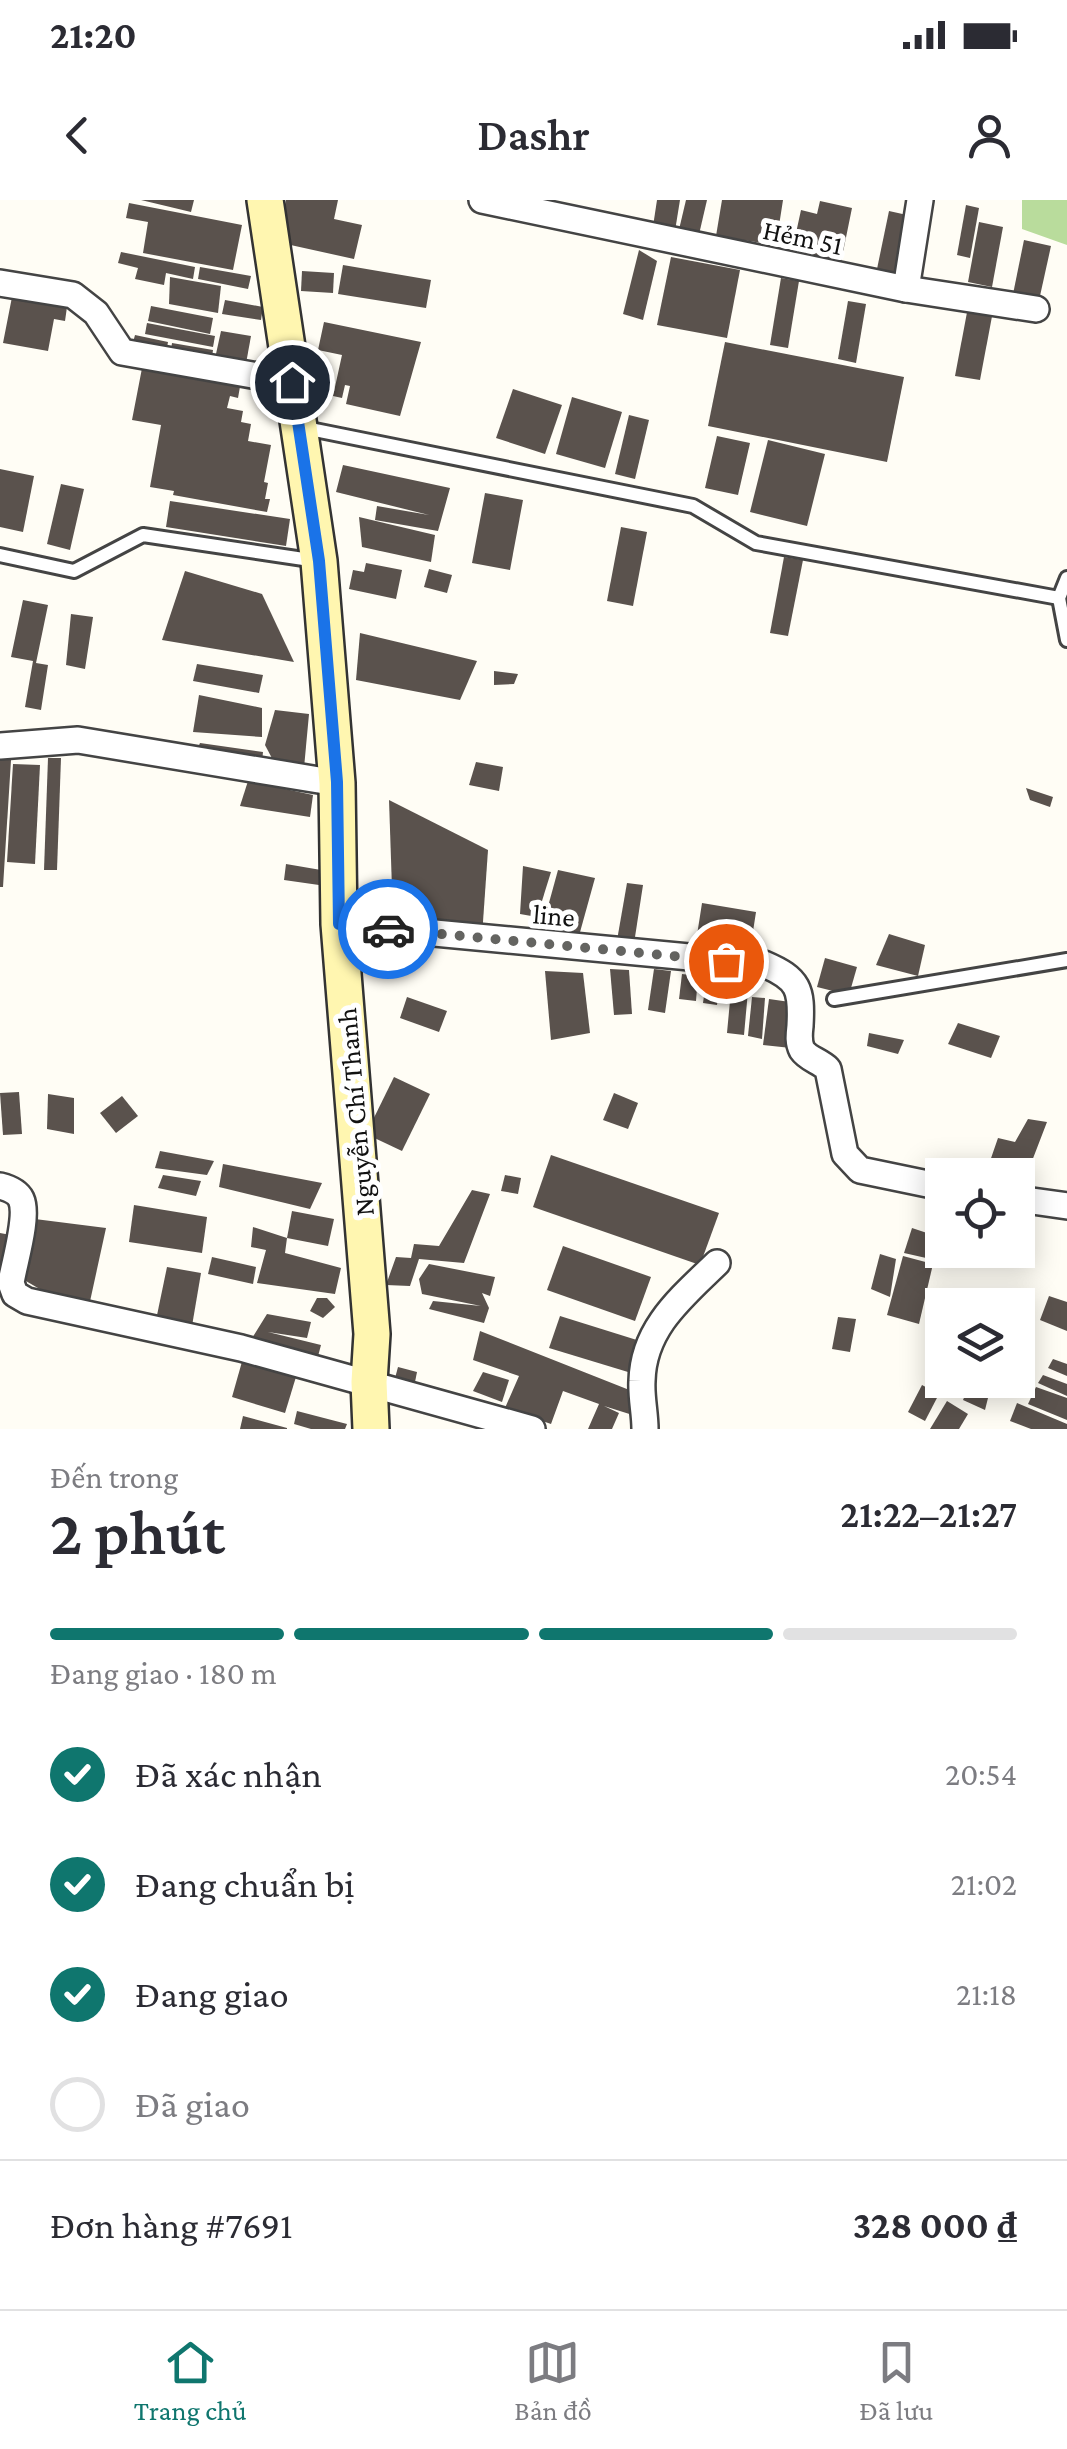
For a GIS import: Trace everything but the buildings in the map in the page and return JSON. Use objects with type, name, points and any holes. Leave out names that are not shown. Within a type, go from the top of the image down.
[{"type":"main road","name":"Nguyễn Chí Thanh","points":[[265,200],[319,561],[337,782],[339,924],[372,1334],[372,1429]]},
{"type":"street","name":"Hẻm 51","points":[[482,200],[906,289],[1036,309]]},
{"type":"street","points":[[906,289],[920,200]]},
{"type":"street","points":[[0,282],[73,294],[96,313],[122,352],[292,382]]},
{"type":"street","points":[[0,746],[78,740],[337,782]]},
{"type":"street","name":"line","points":[[339,924],[764,964],[787,974],[797,984],[799,1042],[804,1052],[828,1069],[845,1154],[851,1164],[860,1170],[925,1183]]},
{"type":"street","points":[[0,1186],[13,1190],[23,1210],[11,1283],[15,1294],[27,1301],[241,1348],[369,1382],[438,1406],[532,1429]]},
{"type":"street","points":[[1035,1201],[1067,1206]]},
{"type":"street","points":[[645,1429],[642,1384],[653,1334],[670,1309],[717,1263]]},
{"type":"lane","points":[[297,427],[692,506],[756,543],[1060,598]]},
{"type":"lane","points":[[0,555],[74,571],[142,535],[319,561]]},
{"type":"lane","points":[[1067,578],[1060,598],[1067,640]]},
{"type":"lane","points":[[834,1000],[1067,960]]},
{"type":"green space","points":[[1022,200],[1067,200],[1067,245],[1022,229]]},
{"type":"way so far","points":[[388,929],[726,961]]},
{"type":"route","points":[[292,382],[319,561],[332,706],[339,924],[388,929]]}]
